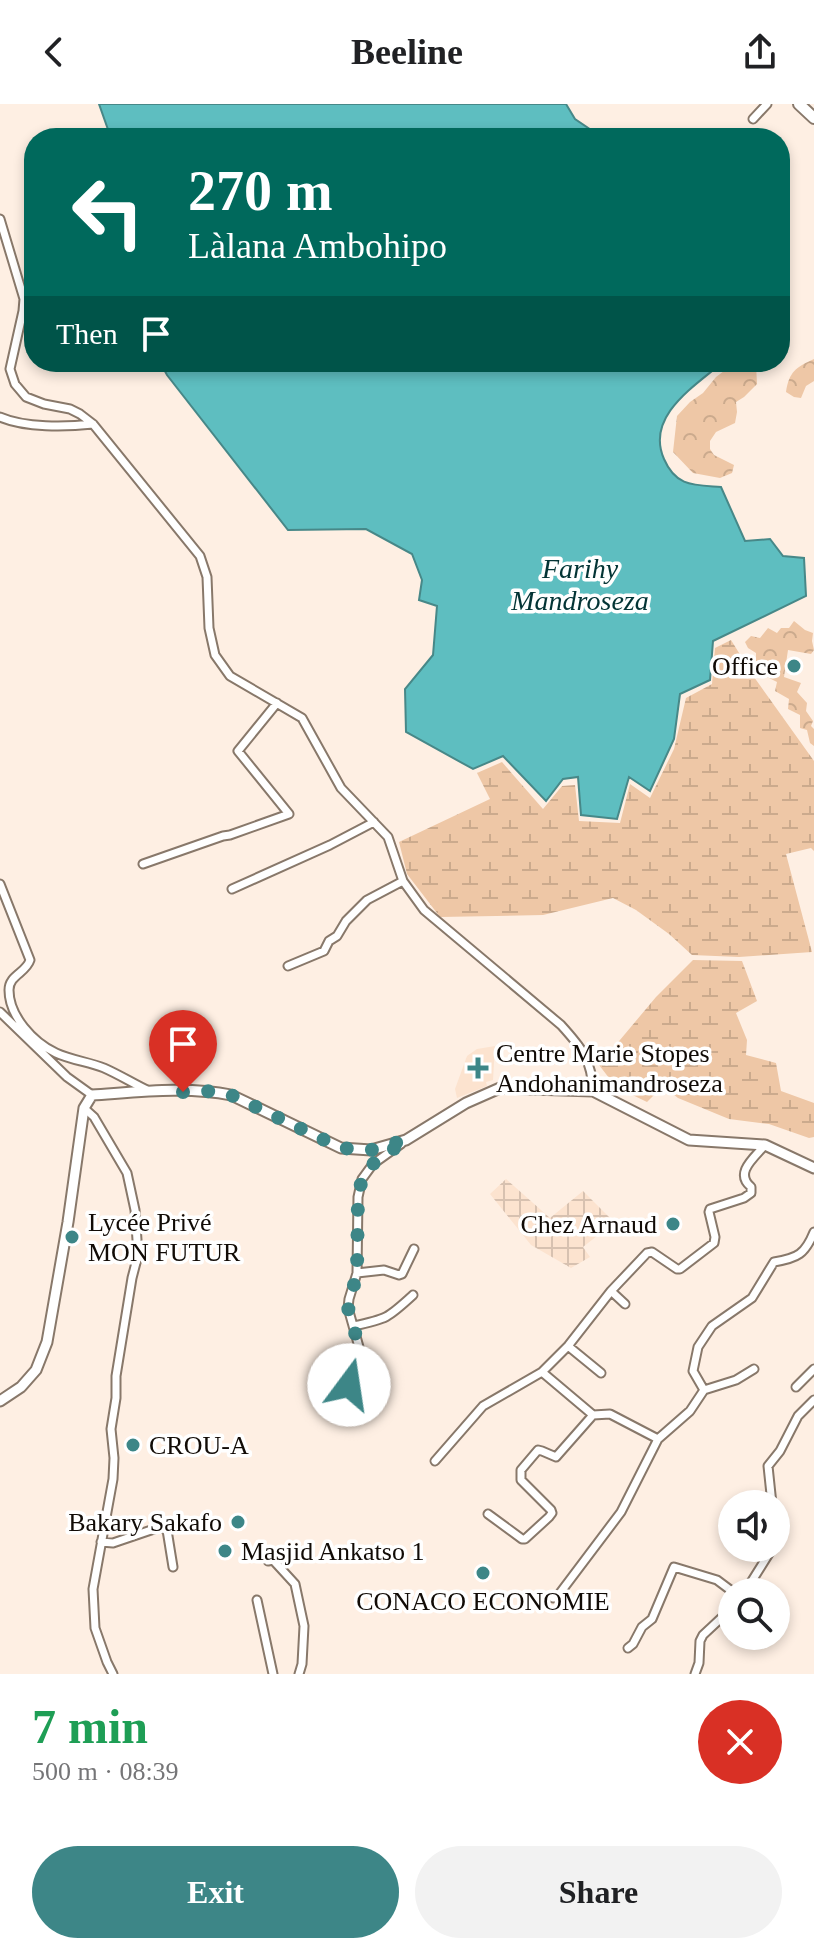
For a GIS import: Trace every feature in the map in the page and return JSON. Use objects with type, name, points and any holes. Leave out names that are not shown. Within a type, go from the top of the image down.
[{"type":"main road","points":[[799,104],[814,118]]},
{"type":"street","points":[[753,119],[767,104]]},
{"type":"street","points":[[0,219],[24,299],[10,369],[15,384],[26,397],[70,409],[93,424],[200,556],[207,577],[209,628],[215,655],[230,676],[302,718],[341,788],[388,837],[403,881],[424,910],[561,1025],[577,1042],[587,1058],[593,1091]]},
{"type":"street","points":[[0,417],[21,423],[93,424]]},
{"type":"street","points":[[143,864],[289,814],[238,751],[277,703]]},
{"type":"street","points":[[232,889],[374,822]]},
{"type":"street","points":[[288,966],[324,951],[329,941],[337,936],[346,921],[367,900],[403,881]]},
{"type":"street","points":[[0,884],[30,960],[28,967],[14,978],[9,989],[15,1014],[22,1025],[57,1053],[106,1069],[151,1092]]},
{"type":"street","points":[[0,1012],[67,1077],[92,1095],[214,1091],[231,1095],[341,1148],[371,1150],[406,1140]]},
{"type":"street","points":[[349,1385],[359,1347],[348,1308],[357,1273],[358,1197],[362,1179],[373,1164],[466,1103],[500,1088],[593,1091],[689,1140],[765,1145],[814,1168]]},
{"type":"street","points":[[0,1401],[21,1387],[36,1370],[47,1342],[84,1108],[92,1095]]},
{"type":"street","points":[[84,1108],[94,1117],[127,1173],[135,1210],[138,1255],[116,1376],[111,1429],[113,1479],[93,1589],[95,1628],[113,1674]]},
{"type":"street","points":[[435,1461],[483,1406],[542,1372],[647,1253],[652,1252],[680,1269],[714,1243],[710,1209],[751,1193],[751,1187],[745,1183],[744,1172],[765,1145]]},
{"type":"street","points":[[704,1390],[693,1371],[698,1347],[712,1326],[752,1298],[774,1262],[793,1259],[807,1248],[814,1232]]},
{"type":"street","points":[[357,1273],[384,1270],[402,1274],[414,1249]]},
{"type":"street","points":[[611,1291],[625,1304]]},
{"type":"street","points":[[353,1326],[383,1320],[413,1295]]},
{"type":"street","points":[[568,1346],[601,1373]]},
{"type":"street","points":[[553,1598],[557,1597],[621,1512],[658,1439],[690,1411],[704,1390],[736,1380],[754,1369]]},
{"type":"street","points":[[796,1387],[814,1369]]},
{"type":"street","points":[[542,1372],[593,1415],[610,1414],[658,1439]]},
{"type":"street","points":[[771,1490],[768,1466],[780,1451],[798,1416],[814,1400]]},
{"type":"street","points":[[488,1514],[522,1539],[549,1517],[551,1510],[521,1480],[521,1470],[538,1450],[556,1457],[593,1415]]},
{"type":"street","points":[[101,1542],[113,1543],[165,1528],[173,1567]]},
{"type":"street","points":[[268,1561],[273,1560],[295,1584],[304,1626],[299,1674]]},
{"type":"street","points":[[628,1648],[642,1627],[652,1619],[674,1567],[718,1581]]},
{"type":"street","points":[[257,1600],[273,1674]]},
{"type":"street","points":[[695,1674],[700,1641],[718,1621]]},
{"type":"shaded area","name":"Centre Marie Stopes Andohanimandroseza","points":[[495,1046],[493,1080],[486,1082],[487,1086],[457,1098],[455,1089],[467,1056],[477,1049]]},
{"type":"shaded area","points":[[506,1179],[550,1218],[583,1191],[621,1229],[613,1235],[607,1228],[583,1247],[590,1257],[571,1268],[531,1245],[490,1194]]},
{"type":"green space","points":[[814,359],[814,381],[806,386],[801,398],[786,392],[794,371]]},
{"type":"green space","points":[[723,372],[756,372],[757,384],[736,402],[735,423],[716,432],[710,441],[714,455],[734,465],[732,473],[720,478],[693,473],[673,452],[677,416]]},
{"type":"green space","points":[[794,621],[813,633],[814,650],[811,654],[788,650],[784,677],[801,683],[797,692],[807,703],[806,711],[813,721],[814,746],[810,743],[807,730],[800,728],[800,715],[788,709],[789,699],[775,691],[777,682],[765,676],[767,664],[756,661],[756,653],[745,642],[751,636],[760,638],[768,628],[777,633],[781,628],[789,628]]},
{"type":"green space","points":[[731,640],[814,761],[814,851],[811,848],[786,854],[812,952],[739,957],[692,955],[636,910],[613,898],[543,915],[440,917],[407,874],[399,842],[490,799],[477,773],[502,762],[543,809],[562,786],[575,785],[579,821],[620,823],[630,784],[650,798],[674,749],[686,698],[712,684],[715,648]]},
{"type":"green space","points":[[693,960],[742,961],[757,1001],[736,1013],[747,1040],[746,1055],[776,1063],[781,1091],[814,1103],[814,1137],[769,1124],[729,1119],[678,1098],[663,1086],[647,1102],[616,1087],[599,1065],[656,997]]},
{"type":"water","points":[[99,104],[566,104],[575,119],[588,128],[107,128]]},
{"type":"water","name":"Farihy Mandroseza","points":[[165,372],[711,372],[676,403],[667,416],[661,429],[660,443],[664,459],[680,480],[694,485],[721,487],[745,541],[770,539],[783,556],[804,558],[806,596],[713,641],[710,680],[680,694],[674,739],[650,791],[629,777],[617,819],[581,815],[578,777],[563,779],[546,801],[503,756],[473,769],[406,732],[405,689],[433,655],[437,606],[419,600],[422,580],[412,554],[366,529],[288,530]]},
{"type":"place","name":"Office","points":[[794,666]]},
{"type":"place","name":"Centre Marie Stopes Andohanimandroseza","points":[[478,1068]]},
{"type":"place","name":"Chez Arnaud","points":[[673,1224]]},
{"type":"place","name":"Lycée Privé MON FUTUR","points":[[72,1237]]},
{"type":"place","name":"CROU-A","points":[[133,1445]]},
{"type":"place","name":"Bakary Sakafo","points":[[238,1522]]},
{"type":"place","name":"Masjid Ankatso 1","points":[[225,1551]]},
{"type":"place","name":"CONACO ECONOMIE","points":[[483,1573]]},
{"type":"route","points":[[183,1092],[214,1091],[231,1095],[341,1148],[371,1150],[406,1140],[373,1164],[362,1179],[358,1197],[357,1273],[348,1308],[359,1347],[349,1385]]}]
